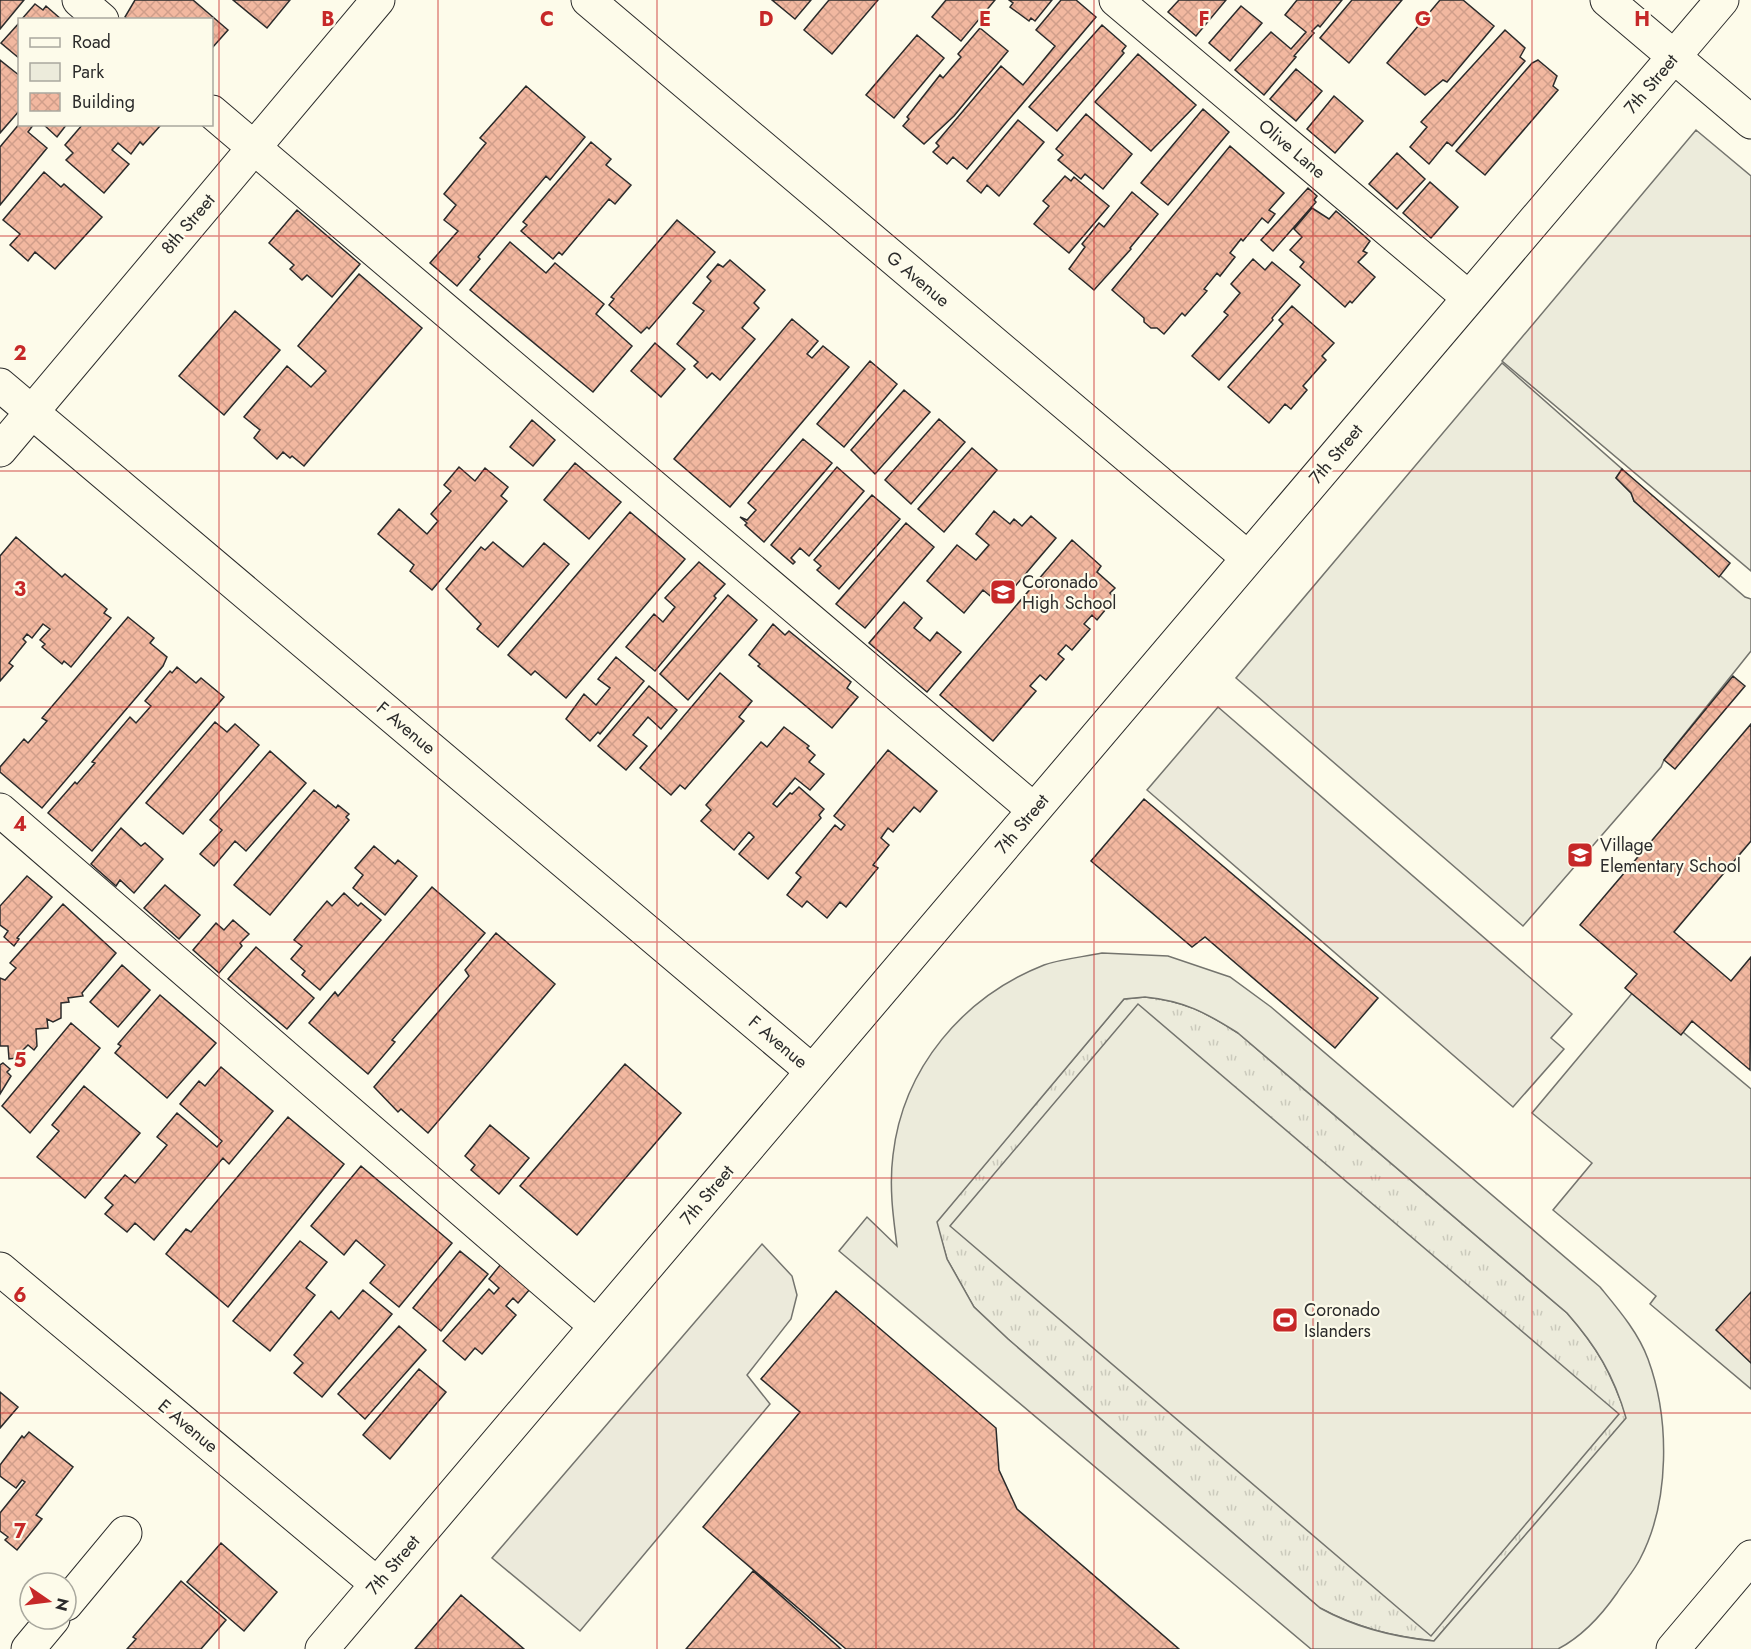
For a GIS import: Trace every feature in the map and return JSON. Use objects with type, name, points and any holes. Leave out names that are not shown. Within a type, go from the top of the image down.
[{"type":"street","points":[[79,0],[100,18]]},
{"type":"street","name":"8th Street","points":[[0,450],[378,0]]},
{"type":"street","name":"G Avenue","points":[[588,0],[1248,558]]},
{"type":"street","name":"Olive Lane","points":[[1116,0],[1469,298]]},
{"type":"street","points":[[1607,0],[1751,122]]},
{"type":"street","name":"7th Street","points":[[322,1649],[1722,0]]},
{"type":"street","points":[[213,113],[1034,810]]},
{"type":"street","name":"F Avenue","points":[[0,385],[812,1071]]},
{"type":"street","points":[[0,810],[596,1326]]},
{"type":"street","name":"E Avenue","points":[[0,1269],[377,1584]]},
{"type":"street","points":[[78,1590],[125,1533]]},
{"type":"street","points":[[1673,1649],[1751,1557]]},
{"type":"street","points":[[28,1649],[43,1631]]},
{"type":"green space","points":[[1696,130],[1751,176],[1751,571],[1502,361]]},
{"type":"green space","points":[[1502,363],[1622,469],[1616,478],[1631,493],[1634,501],[1745,597],[1751,599],[1751,651],[1664,760],[1661,767],[1523,926],[1236,678]]},
{"type":"green space","points":[[1102,953],[1168,956],[1230,977],[1271,1007],[1600,1287],[1627,1321],[1644,1349],[1655,1382],[1663,1434],[1662,1486],[1650,1537],[1638,1563],[1605,1610],[1576,1638],[1558,1649],[1311,1649],[839,1251],[867,1217],[897,1246],[891,1178],[899,1123],[909,1093],[924,1065],[942,1039],[963,1016],[988,996],[1015,979],[1044,965]],"holes":[[[1145,997],[1194,1009],[1238,1033],[1567,1313],[1595,1349],[1616,1388],[1626,1418],[1434,1641],[1375,1630],[1347,1621],[1320,1608],[1008,1339],[974,1307],[947,1259],[937,1222],[1124,999]]]},
{"type":"green space","points":[[1634,991],[1751,1089],[1751,1389],[1650,1304],[1656,1296],[1553,1210],[1592,1163],[1532,1113]]},
{"type":"green space","name":"Coronado Islanders","points":[[1145,997],[1171,1001],[1194,1009],[1238,1033],[1567,1313],[1603,1362],[1615,1388],[1627,1418],[1434,1641],[1376,1630],[1348,1621],[1320,1608],[1008,1339],[974,1307],[947,1259],[936,1222],[1124,999]]},
{"type":"green space","name":"Coronado Islanders","points":[[1138,1004],[1619,1414],[1431,1636],[950,1226]]},
{"type":"shaded area","points":[[1218,707],[1572,1014],[1551,1038],[1564,1049],[1513,1107],[1147,790]]},
{"type":"shaded area","points":[[762,1244],[792,1276],[797,1295],[791,1319],[747,1375],[770,1404],[580,1631],[492,1558]]},
{"type":"building","points":[[0,0],[24,0],[0,29]]},
{"type":"building","points":[[135,0],[193,0],[228,30],[213,47],[213,18],[125,17]]},
{"type":"building","points":[[233,0],[290,0],[267,28]]},
{"type":"building","points":[[772,0],[811,0],[795,19]]},
{"type":"building","points":[[829,0],[878,0],[832,54],[804,30]]},
{"type":"building","points":[[946,0],[995,0],[961,41],[932,17]]},
{"type":"building","points":[[1009,0],[1052,0],[1035,21],[1031,18],[1029,21],[1010,7],[1013,3]]},
{"type":"building","points":[[1061,0],[1076,0],[1096,17],[967,169],[953,157],[947,164],[933,152],[939,146],[936,143],[1001,66],[1023,85],[1055,46],[1036,30]]},
{"type":"building","points":[[1179,0],[1226,0],[1196,36],[1168,12]]},
{"type":"building","points":[[1297,0],[1342,0],[1320,27],[1318,25],[1312,31],[1314,33],[1294,56],[1296,57],[1264,95],[1235,70],[1271,32],[1291,49],[1306,32],[1285,15]]},
{"type":"building","points":[[1352,0],[1402,0],[1349,63],[1320,38]]},
{"type":"building","points":[[1440,0],[1463,0],[1494,26],[1447,82],[1443,80],[1425,95],[1387,63]]},
{"type":"building","points":[[35,4],[43,10],[46,6],[60,18],[23,18]]},
{"type":"building","points":[[1241,6],[1262,23],[1230,61],[1209,43]]},
{"type":"building","points":[[18,24],[18,57],[1,43]]},
{"type":"building","points":[[1102,25],[1126,46],[1122,51],[1124,53],[1057,131],[1029,107]]},
{"type":"building","points":[[980,28],[1008,51],[954,116],[924,144],[903,126],[909,119],[907,117],[940,75],[943,78],[961,57],[958,54]]},
{"type":"building","points":[[1505,30],[1525,48],[1520,57],[1525,61],[1452,146],[1447,142],[1429,164],[1410,147],[1427,127],[1421,122]]},
{"type":"building","points":[[917,35],[944,58],[894,118],[866,95]]},
{"type":"building","points":[[1138,54],[1196,105],[1151,151],[1095,102]]},
{"type":"building","points":[[0,60],[18,74],[18,112],[0,133]]},
{"type":"building","points":[[1538,60],[1557,76],[1553,86],[1558,90],[1485,175],[1456,151],[1532,63]]},
{"type":"building","points":[[1296,69],[1322,91],[1296,121],[1270,99]]},
{"type":"building","points":[[526,86],[585,137],[550,180],[546,176],[478,257],[480,259],[457,286],[430,263],[458,231],[444,220],[456,205],[444,194],[486,143],[480,138]]},
{"type":"building","points":[[1334,96],[1363,121],[1335,153],[1307,129]]},
{"type":"building","points":[[1203,109],[1229,132],[1168,205],[1141,183]]},
{"type":"building","points":[[1086,114],[1132,154],[1103,189],[1085,174],[1081,179],[1058,160],[1063,155],[1056,149]]},
{"type":"building","points":[[1018,120],[1044,142],[999,196],[987,185],[981,193],[967,181]]},
{"type":"building","points":[[18,125],[32,126],[28,132],[47,148],[0,205],[0,147]]},
{"type":"building","points":[[45,126],[65,126],[57,137]]},
{"type":"building","points":[[81,126],[160,126],[143,145],[140,142],[131,154],[118,143],[112,150],[129,164],[104,193],[66,160],[73,153],[65,145]]},
{"type":"building","points":[[591,142],[611,159],[606,165],[631,185],[615,204],[609,199],[562,255],[559,252],[553,259],[521,231],[527,225],[523,222]]},
{"type":"building","points":[[1230,146],[1284,193],[1269,210],[1275,214],[1268,223],[1262,218],[1243,241],[1241,239],[1230,253],[1235,257],[1220,276],[1217,273],[1204,289],[1207,291],[1185,316],[1182,313],[1164,334],[1157,328],[1151,328],[1144,322],[1144,318],[1112,290]]},
{"type":"building","points":[[1397,153],[1425,179],[1397,209],[1369,184]]},
{"type":"building","points":[[44,172],[61,187],[64,184],[102,217],[55,269],[35,252],[28,261],[10,245],[20,234],[3,220]]},
{"type":"building","points":[[1065,176],[1071,181],[1074,177],[1109,206],[1069,253],[1034,224],[1049,206],[1043,201]]},
{"type":"building","points":[[1430,182],[1458,207],[1431,238],[1403,213]]},
{"type":"building","points":[[1308,188],[1317,196],[1314,200],[1316,202],[1273,251],[1261,240]]},
{"type":"building","points":[[1132,192],[1158,214],[1131,249],[1094,290],[1069,269],[1085,247],[1082,244],[1099,223],[1104,227]]},
{"type":"building","points":[[1312,208],[1329,219],[1336,211],[1370,241],[1363,251],[1367,253],[1358,262],[1375,277],[1352,303],[1350,301],[1345,307],[1300,267],[1304,262],[1290,250],[1302,237],[1294,229]]},
{"type":"building","points":[[297,210],[360,264],[332,297],[307,275],[302,280],[290,269],[294,265],[269,243]]},
{"type":"building","points":[[677,220],[715,252],[649,329],[647,327],[641,333],[609,305],[614,299],[611,297]]},
{"type":"building","points":[[510,242],[546,273],[555,263],[604,304],[596,314],[632,346],[593,392],[470,290]]},
{"type":"building","points":[[1253,259],[1265,270],[1272,262],[1300,285],[1272,318],[1273,320],[1219,380],[1192,356],[1228,315],[1224,312],[1240,293],[1231,284]]},
{"type":"building","points":[[730,260],[765,290],[754,303],[759,308],[742,328],[755,339],[720,380],[712,373],[707,378],[694,366],[698,362],[677,344],[704,311],[693,303],[711,281],[707,277],[718,264],[723,267]]},
{"type":"building","points":[[359,274],[422,328],[304,466],[283,452],[277,459],[254,438],[260,430],[244,417],[287,366],[311,387],[326,371],[298,346]]},
{"type":"building","points":[[1292,306],[1334,343],[1322,356],[1326,360],[1303,386],[1307,390],[1291,409],[1285,404],[1269,423],[1228,387],[1283,324],[1279,320]]},
{"type":"building","points":[[235,311],[280,350],[224,415],[179,376]]},
{"type":"building","points":[[792,319],[818,341],[807,354],[812,358],[823,346],[849,367],[730,507],[674,459]]},
{"type":"building","points":[[655,343],[685,369],[661,397],[631,371]]},
{"type":"building","points":[[870,361],[897,384],[844,447],[817,424]]},
{"type":"building","points":[[904,390],[930,412],[875,474],[851,450]]},
{"type":"building","points":[[939,419],[965,442],[911,504],[885,480]]},
{"type":"building","points":[[532,420],[555,440],[533,466],[510,447]]},
{"type":"building","points":[[803,439],[832,463],[764,542],[745,525],[747,523],[740,517],[747,520],[756,510],[748,503]]},
{"type":"building","points":[[972,448],[997,470],[944,532],[918,509]]},
{"type":"building","points":[[575,463],[621,502],[589,539],[544,500]]},
{"type":"building","points":[[459,467],[475,481],[485,468],[508,487],[501,496],[507,501],[432,590],[410,571],[414,565],[378,534],[399,509],[427,534],[438,521],[431,514],[451,491],[444,485]]},
{"type":"building","points":[[837,467],[864,491],[809,556],[800,548],[791,558],[795,562],[793,564],[771,545]]},
{"type":"building","points":[[1622,469],[1730,563],[1719,577],[1634,501],[1631,493],[1616,478]]},
{"type":"building","points":[[872,495],[900,519],[839,589],[817,570],[821,566],[814,560]]},
{"type":"building","points":[[994,511],[1010,524],[1014,519],[1022,526],[1031,516],[1056,538],[1000,604],[983,590],[964,613],[927,581],[957,545],[976,560],[989,545],[976,534]]},
{"type":"building","points":[[630,512],[685,559],[566,698],[535,671],[531,675],[508,655]]},
{"type":"building","points":[[906,523],[934,547],[865,628],[836,604]]},
{"type":"building","points":[[16,537],[62,577],[65,574],[107,609],[104,613],[111,618],[71,667],[64,661],[62,664],[42,647],[45,644],[40,640],[50,629],[43,624],[32,638],[27,634],[23,639],[26,642],[9,663],[13,666],[0,681],[0,556]]},
{"type":"building","points":[[1072,540],[1101,566],[1097,572],[1115,588],[1110,593],[1115,598],[1097,620],[1092,615],[1084,624],[1090,629],[1072,650],[1066,645],[1058,654],[1064,659],[1046,680],[1040,675],[1030,686],[1036,691],[993,741],[940,695]]},
{"type":"building","points":[[493,542],[523,567],[544,543],[569,564],[498,647],[477,629],[481,624],[446,589],[481,547],[485,550]]},
{"type":"building","points":[[699,562],[725,584],[655,671],[626,647],[654,614],[663,622],[675,607],[665,598]]},
{"type":"building","points":[[728,595],[757,620],[688,700],[660,674]]},
{"type":"building","points":[[904,602],[922,618],[914,628],[930,641],[937,632],[961,652],[927,692],[869,643]]},
{"type":"building","points":[[128,617],[154,638],[150,643],[167,657],[163,666],[42,808],[0,772],[0,767],[24,739],[28,743],[47,721],[42,718]]},
{"type":"building","points":[[773,624],[785,635],[789,631],[851,682],[847,688],[858,697],[832,728],[758,666],[760,664],[749,655]]},
{"type":"building","points":[[616,657],[644,681],[600,734],[598,732],[590,741],[566,719],[584,694],[596,705],[610,688],[598,679]]},
{"type":"building","points":[[177,667],[196,683],[201,678],[224,697],[92,851],[48,813],[95,763],[92,762],[130,717],[136,723],[151,706],[145,701],[170,671],[172,673]]},
{"type":"building","points":[[720,673],[752,701],[739,717],[744,721],[685,789],[680,785],[671,795],[640,768]]},
{"type":"building","points":[[1733,676],[1745,686],[1675,769],[1664,760]]},
{"type":"building","points":[[649,686],[677,710],[661,729],[648,717],[633,735],[647,746],[626,770],[598,746]]},
{"type":"building","points":[[215,722],[227,732],[235,724],[259,745],[183,834],[146,803]]},
{"type":"building","points":[[1751,724],[1751,841],[1674,932],[1731,981],[1751,957],[1750,1070],[1692,1021],[1681,1035],[1625,988],[1637,974],[1580,925]]},
{"type":"building","points":[[784,727],[809,746],[807,748],[815,755],[809,762],[824,774],[810,790],[795,778],[773,804],[777,807],[799,787],[824,809],[819,815],[821,818],[768,879],[739,854],[754,837],[749,832],[734,850],[701,821],[711,810],[706,805],[761,742],[767,747]]},
{"type":"building","points":[[888,750],[937,791],[920,812],[914,807],[893,832],[888,828],[881,838],[889,845],[873,865],[878,868],[846,907],[840,902],[827,918],[807,901],[802,907],[787,895],[801,877],[796,873],[835,825],[841,830],[845,825],[834,816]]},
{"type":"building","points":[[270,751],[306,783],[246,851],[235,841],[214,866],[200,854],[222,830],[210,820]]},
{"type":"building","points":[[314,790],[336,808],[338,805],[349,814],[346,817],[349,820],[270,915],[234,885]]},
{"type":"building","points":[[1144,799],[1378,998],[1335,1048],[1205,937],[1192,947],[1091,861]]},
{"type":"building","points":[[121,828],[141,846],[145,843],[163,859],[134,893],[120,880],[116,886],[91,864]]},
{"type":"building","points":[[374,846],[395,864],[398,860],[417,876],[385,915],[353,888],[363,875],[355,868]]},
{"type":"building","points":[[27,876],[52,897],[17,938],[19,939],[14,946],[4,937],[8,931],[0,925],[0,906]]},
{"type":"building","points":[[165,885],[200,915],[179,939],[144,908]]},
{"type":"building","points":[[432,887],[485,933],[392,1040],[395,1042],[368,1074],[309,1023],[335,992],[338,996]]},
{"type":"building","points":[[344,893],[358,906],[361,903],[381,920],[320,990],[302,975],[305,971],[291,959],[302,946],[294,940],[327,901],[332,906]]},
{"type":"building","points":[[63,904],[116,953],[82,993],[83,996],[68,998],[69,1002],[61,1003],[61,1018],[53,1022],[47,1019],[48,1028],[36,1029],[37,1046],[34,1050],[28,1045],[22,1051],[23,1057],[9,1059],[8,1046],[0,1046],[0,978],[5,980],[16,968],[10,963]]},
{"type":"building","points":[[233,920],[249,934],[219,973],[193,950],[216,923],[224,930]]},
{"type":"building","points":[[496,933],[555,984],[428,1133],[401,1109],[398,1112],[374,1087],[469,976],[465,970]]},
{"type":"building","points":[[256,947],[314,998],[287,1029],[228,979]]},
{"type":"building","points":[[122,965],[150,990],[118,1027],[90,1002]]},
{"type":"building","points":[[160,995],[216,1043],[167,1098],[115,1053],[121,1046],[118,1044]]},
{"type":"building","points":[[71,1023],[100,1048],[30,1133],[2,1106]]},
{"type":"building","points":[[3,1063],[10,1069],[7,1072],[11,1076],[0,1094],[0,1065]]},
{"type":"building","points":[[625,1064],[681,1113],[577,1235],[520,1186]]},
{"type":"building","points":[[221,1067],[273,1111],[229,1164],[223,1158],[154,1240],[135,1223],[127,1232],[105,1214],[113,1205],[105,1198],[125,1175],[135,1183],[167,1145],[157,1137],[177,1113],[217,1147],[222,1141],[180,1104],[199,1081],[205,1086]]},
{"type":"building","points":[[84,1086],[140,1133],[85,1198],[37,1157],[59,1131],[52,1125]]},
{"type":"building","points":[[288,1117],[344,1164],[228,1307],[166,1254],[186,1229],[191,1232]]},
{"type":"building","points":[[490,1125],[529,1158],[499,1194],[471,1170],[475,1165],[465,1156]]},
{"type":"building","points":[[361,1166],[452,1243],[399,1307],[370,1283],[385,1265],[356,1240],[344,1255],[311,1226]]},
{"type":"building","points":[[300,1241],[327,1262],[306,1288],[315,1295],[270,1351],[233,1321]]},
{"type":"building","points":[[460,1251],[488,1274],[441,1331],[413,1308]]},
{"type":"building","points":[[501,1264],[530,1289],[518,1303],[513,1298],[506,1306],[516,1315],[482,1354],[475,1348],[465,1360],[443,1341],[489,1289],[494,1294],[499,1288],[489,1279]]},
{"type":"building","points":[[363,1290],[392,1314],[322,1397],[294,1373],[303,1363],[294,1355],[331,1311],[339,1319]]},
{"type":"building","points":[[836,1291],[996,1428],[999,1470],[1017,1509],[1179,1649],[846,1649],[703,1527],[800,1412],[761,1379]]},
{"type":"building","points":[[1751,1292],[1751,1363],[1716,1330]]},
{"type":"building","points":[[399,1326],[426,1350],[365,1419],[338,1394]]},
{"type":"building","points":[[419,1369],[446,1392],[390,1459],[363,1435]]},
{"type":"building","points":[[0,1392],[18,1407],[0,1428]]},
{"type":"building","points":[[29,1432],[73,1467],[36,1515],[42,1519],[17,1550],[5,1540],[8,1537],[0,1531],[0,1513],[25,1482],[22,1480],[16,1488],[0,1476],[0,1465],[22,1436],[24,1438]]},
{"type":"building","points":[[221,1543],[277,1592],[244,1631],[187,1582]]},
{"type":"building","points":[[753,1571],[841,1649],[686,1649]]},
{"type":"building","points":[[181,1581],[226,1620],[201,1649],[127,1649],[136,1639],[133,1637]]},
{"type":"building","points":[[461,1595],[524,1649],[415,1649]]},
{"type":"place","name":"Coronado High School","points":[[1003,592]]},
{"type":"place","name":"Village Elementary School","points":[[1580,855]]},
{"type":"place","name":"Coronado Islanders","points":[[1285,1320]]}]
